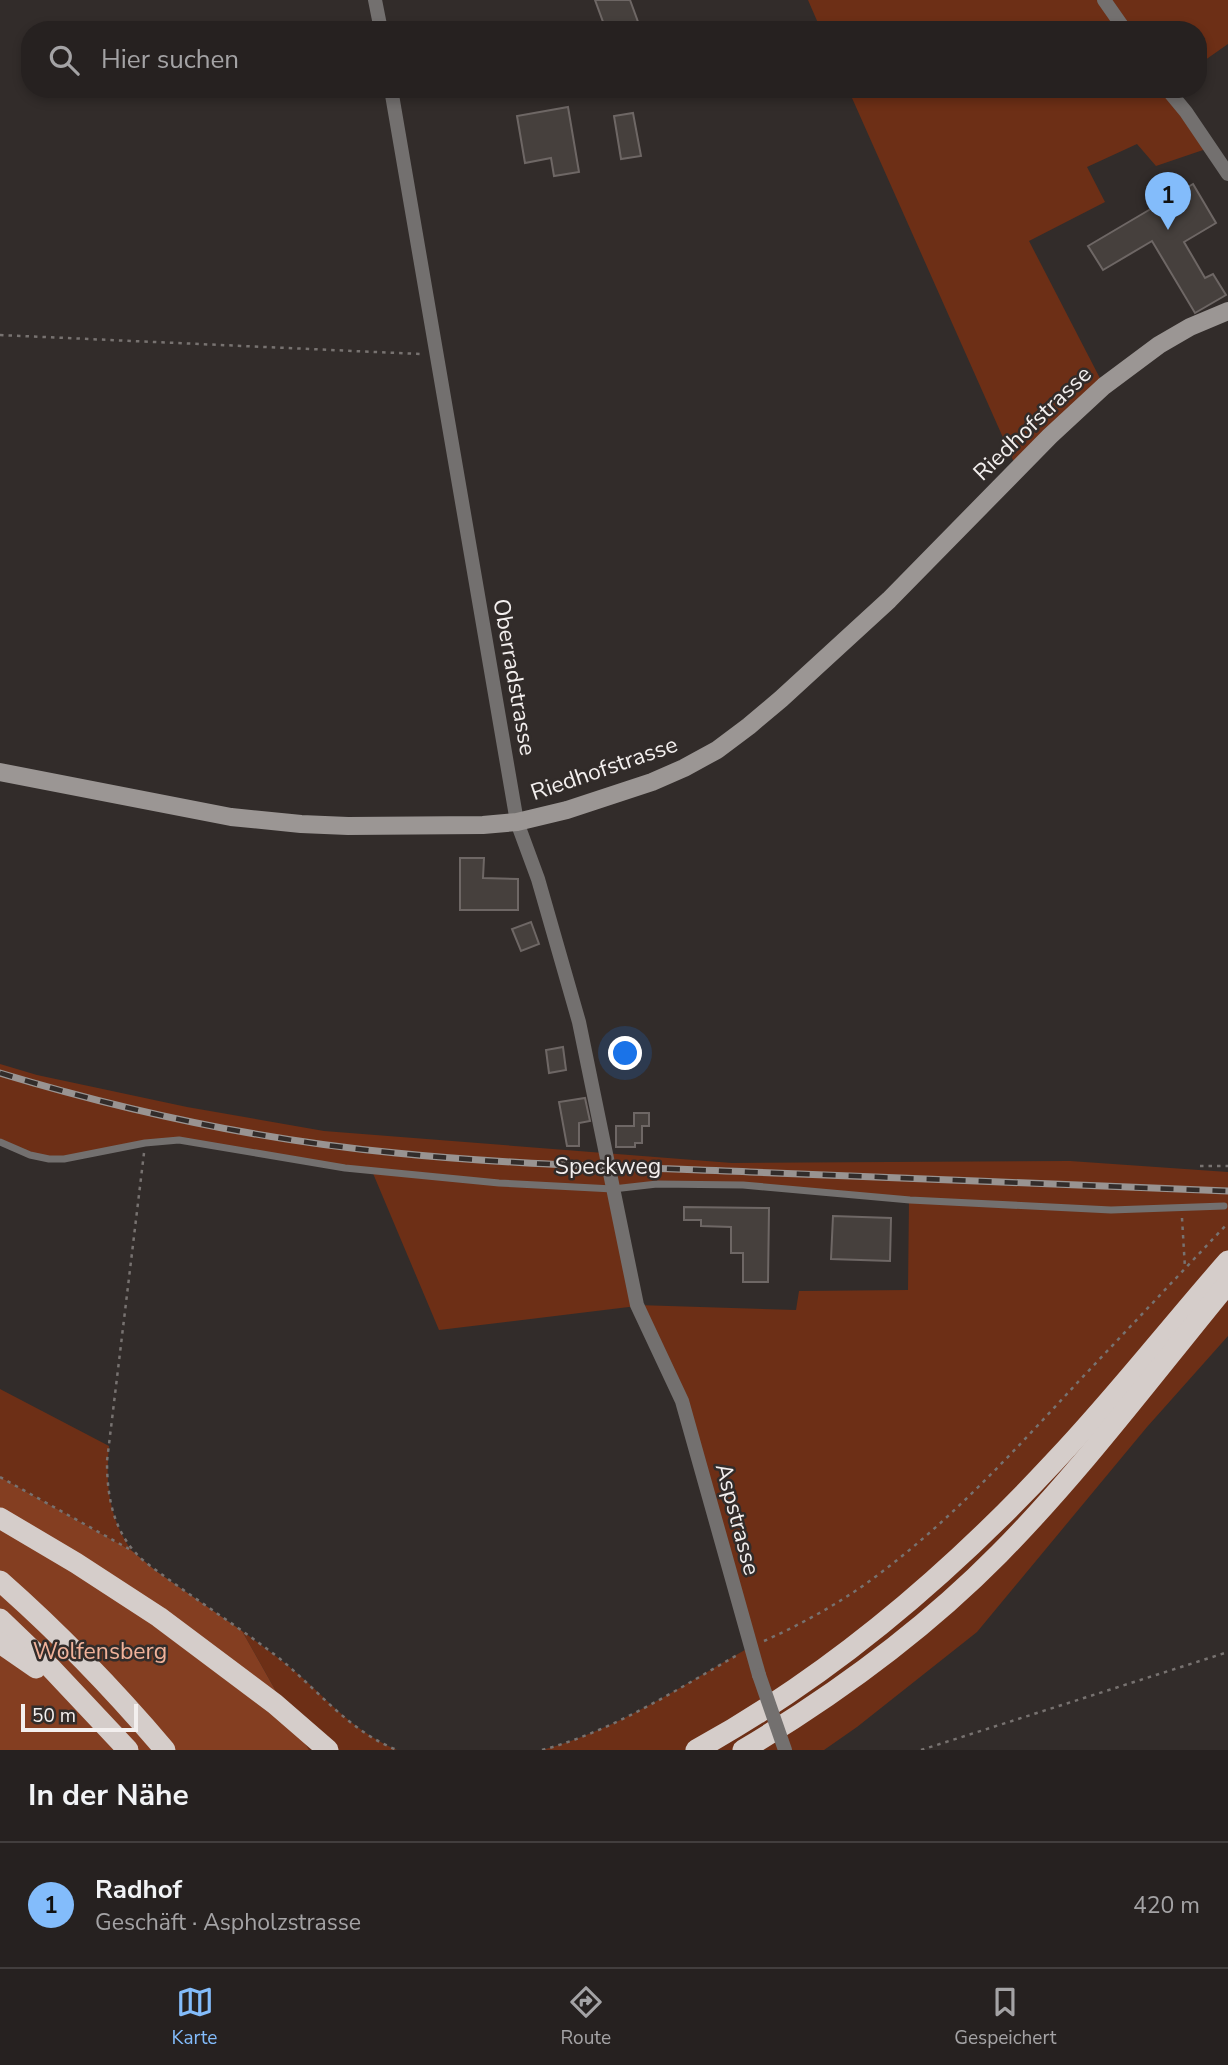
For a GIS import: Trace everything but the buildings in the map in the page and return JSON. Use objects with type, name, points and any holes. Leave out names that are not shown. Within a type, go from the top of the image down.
[{"type":"highway","points":[[696,1750],[794,1690],[887,1621],[972,1545],[1055,1462],[1228,1261]]},
{"type":"highway","points":[[744,1750],[862,1671],[979,1574],[1044,1506],[1228,1283]]},
{"type":"highway","points":[[0,1518],[113,1586],[182,1633],[267,1697],[328,1750]]},
{"type":"highway","points":[[0,1581],[70,1647],[165,1750]]},
{"type":"highway","points":[[0,1619],[128,1750]]},
{"type":"highway","points":[[0,1643],[84,1702]]},
{"type":"street","points":[[375,0],[379,21]]},
{"type":"street","points":[[1104,0],[1119,21]]},
{"type":"street","name":"Oberradstrasse","points":[[393,98],[517,822],[538,879],[579,1021],[637,1306]]},
{"type":"street","points":[[1174,98],[1228,174]]},
{"type":"street","name":"Riedhofstrasse","points":[[0,772],[199,811],[273,822],[368,826],[517,822],[567,810],[652,782],[700,760],[733,738],[792,690],[882,608],[1092,396],[1159,345],[1190,327],[1228,311]]},
{"type":"street","name":"Aspstrasse","points":[[637,1306],[682,1401],[750,1647],[785,1750]]},
{"type":"lane","name":"Speckweg","points":[[0,1143],[30,1155],[64,1159],[145,1143],[179,1140],[319,1164],[499,1184],[613,1189],[657,1184],[743,1185],[910,1200],[1111,1210],[1224,1206]]},
{"type":"path","points":[[0,335],[438,355]]},
{"type":"path","points":[[132,1551],[122,1537],[111,1506],[107,1461],[145,1143]]},
{"type":"path","points":[[1200,1166],[1228,1166]]},
{"type":"path","points":[[1182,1223],[1185,1268]]},
{"type":"path","points":[[542,1750],[582,1738],[648,1706],[750,1647],[799,1625],[882,1573],[910,1550],[1014,1450],[1228,1223]]},
{"type":"path","points":[[0,1477],[132,1551],[278,1658],[358,1729],[397,1750]]},
{"type":"path","points":[[921,1750],[1228,1652]]},
{"type":"shaded area","points":[[808,0],[1228,0],[1228,44],[1207,59],[1207,21],[817,21]]},
{"type":"shaded area","points":[[852,98],[1173,98],[1209,148],[1156,166],[1137,144],[1087,167],[1105,202],[1029,241],[1104,386],[1017,469]]},
{"type":"shaded area","points":[[0,1064],[37,1075],[187,1107],[324,1131],[732,1163],[1070,1161],[1228,1172],[1228,1336],[1147,1427],[977,1632],[824,1750],[542,1750],[623,1719],[750,1647],[687,1416],[637,1306],[439,1330],[372,1171],[179,1140],[49,1159],[0,1142]],"holes":[[[657,1184],[743,1185],[909,1200],[908,1290],[799,1291],[796,1310],[637,1305],[613,1189]]]},
{"type":"shaded area","points":[[0,1389],[109,1446],[110,1501],[118,1526],[132,1551],[0,1477]]},
{"type":"shaded area","points":[[242,1631],[291,1668],[359,1728],[397,1750],[309,1750]]},
{"type":"green space","name":"Wolfensberg","points":[[0,1477],[132,1551],[242,1631],[309,1750],[0,1750]]},
{"type":"railway","points":[[0,1073],[97,1100],[196,1123],[295,1140],[396,1153],[573,1165],[1228,1191]]},
{"type":"place","name":"Radhof","points":[[1168,230]]}]
